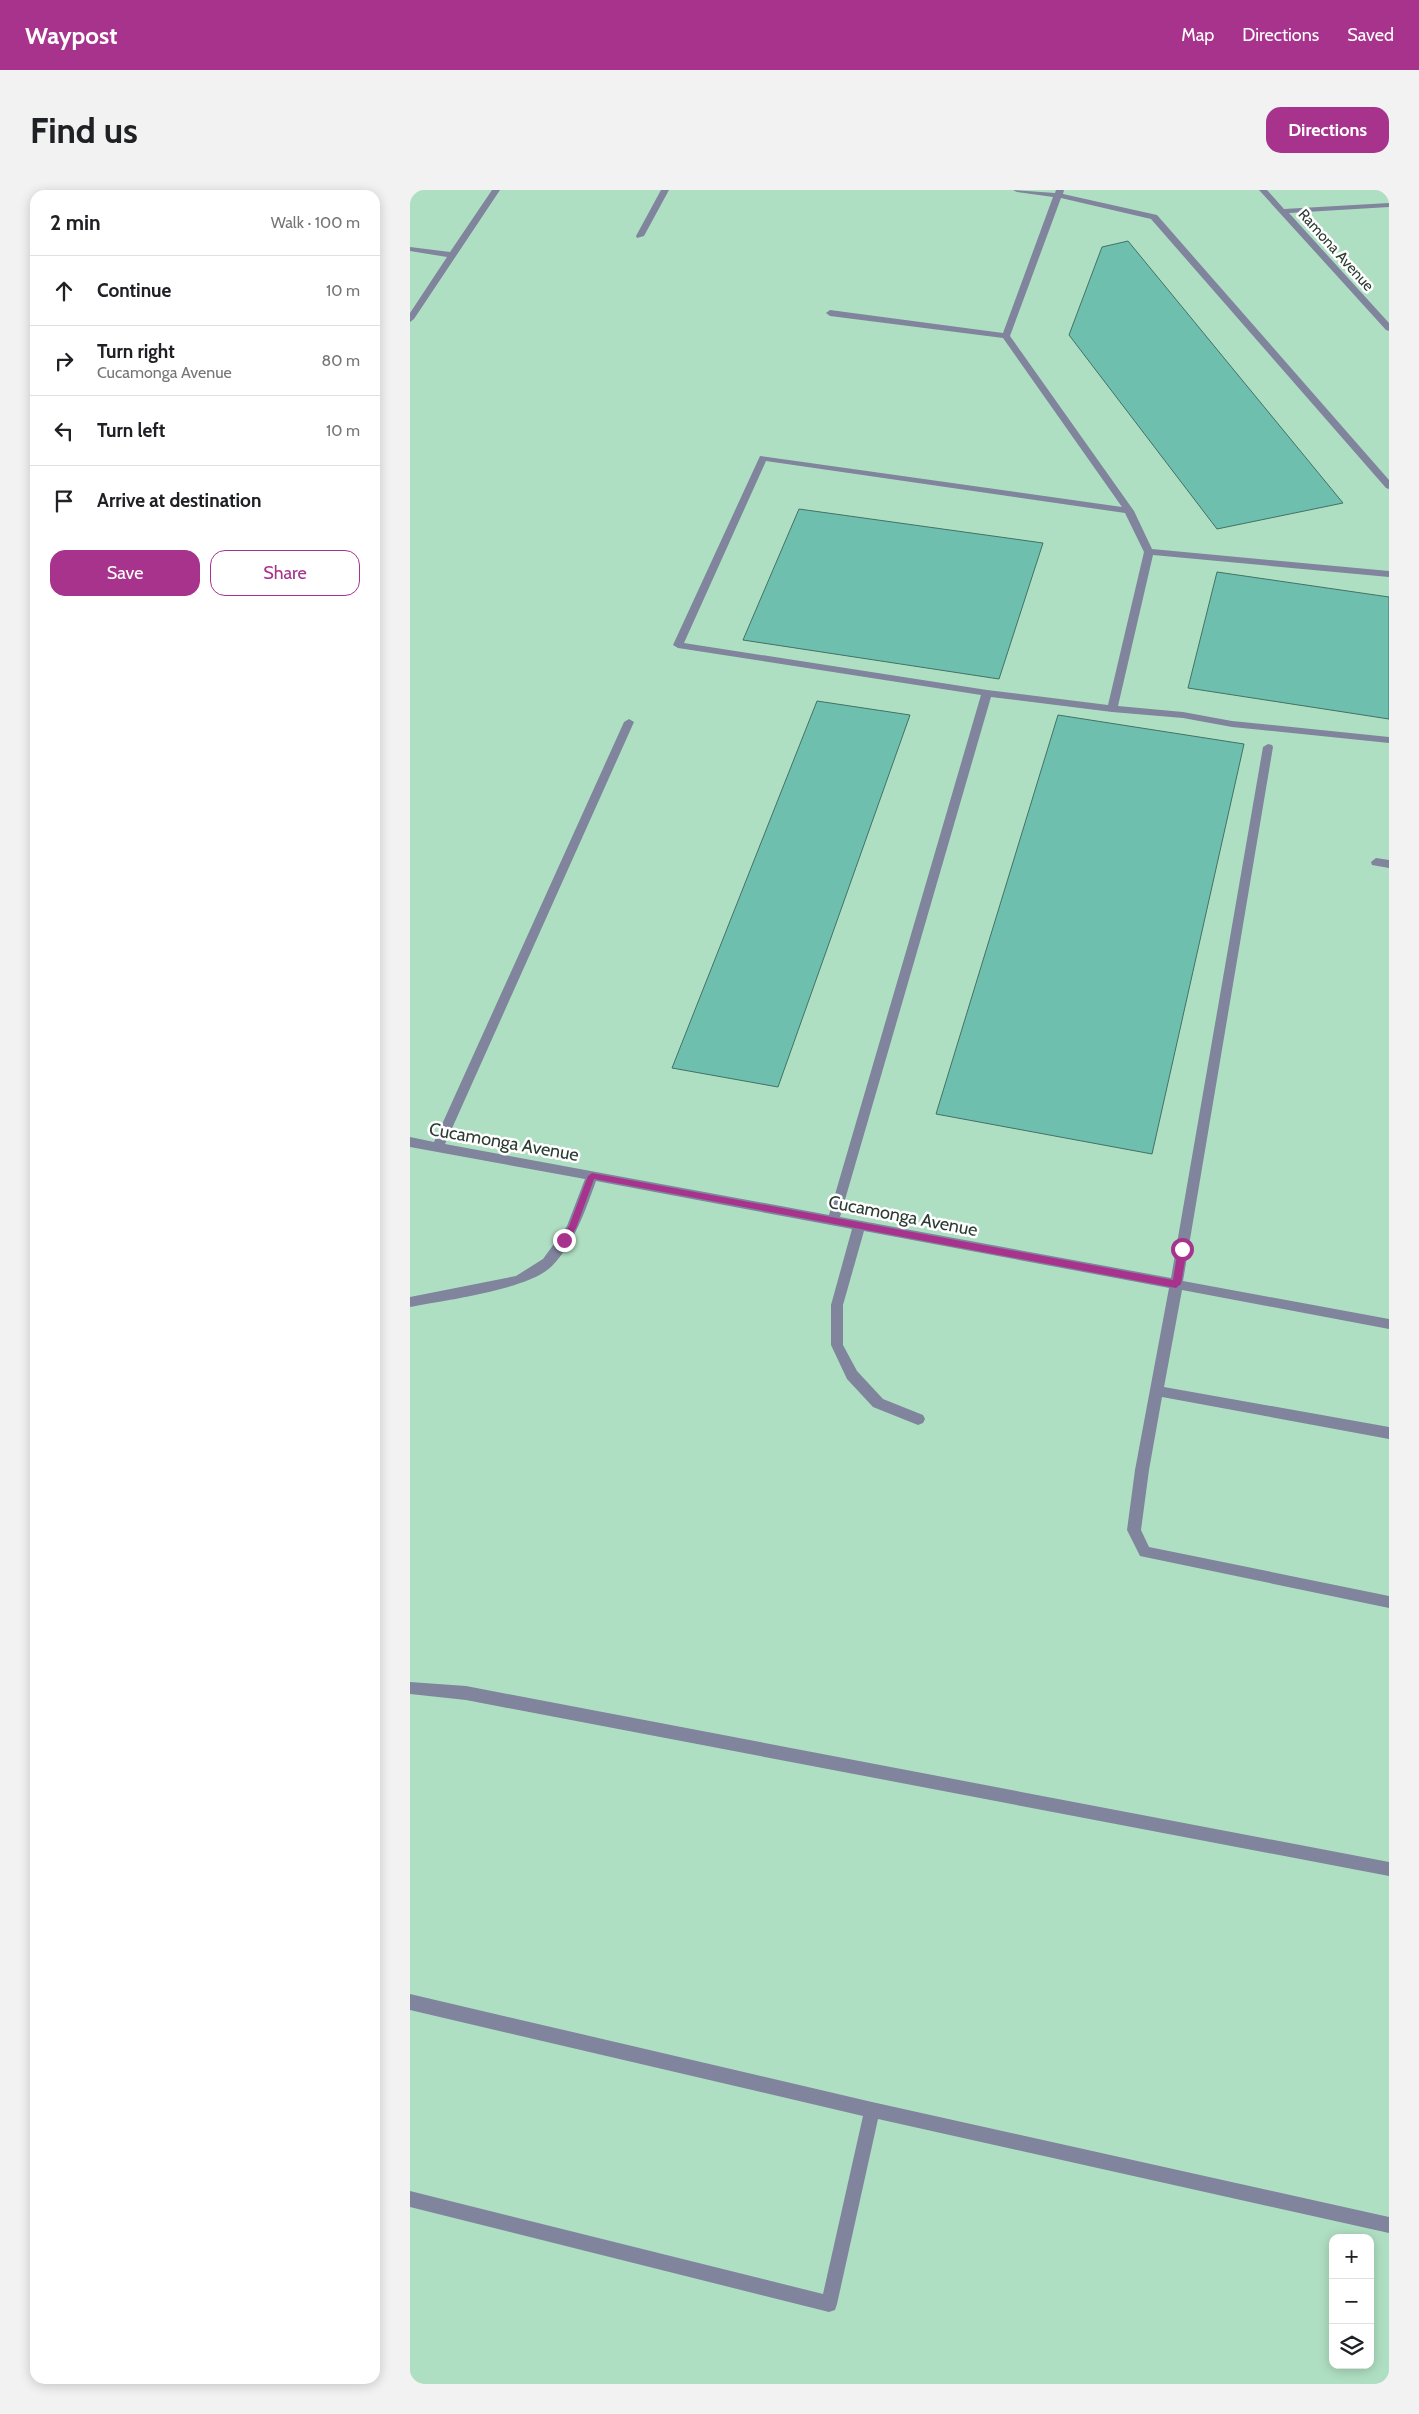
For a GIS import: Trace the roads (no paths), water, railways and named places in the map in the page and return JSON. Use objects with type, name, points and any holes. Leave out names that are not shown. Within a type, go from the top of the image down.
[{"type":"street","points":[[410,320],[496,190]]},
{"type":"street","points":[[640,236],[665,190]]},
{"type":"street","points":[[1017,190],[1059,192],[1154,217],[1389,486]]},
{"type":"street","name":"Ramona Avenue","points":[[1263,190],[1389,328]]},
{"type":"street","points":[[1006,336],[1059,192]]},
{"type":"street","points":[[1283,212],[1389,205]]},
{"type":"street","points":[[410,249],[453,255]]},
{"type":"street","points":[[830,313],[1006,336],[1129,511],[1148,552],[1112,709]]},
{"type":"street","points":[[1129,511],[764,458],[678,645],[1112,709],[1183,715],[1232,724],[1389,740]]},
{"type":"street","points":[[1148,552],[1389,574]]},
{"type":"street","points":[[833,1221],[987,692]]},
{"type":"street","points":[[438,1147],[629,722]]},
{"type":"street","points":[[1268,748],[1176,1284],[1142,1470],[1134,1530],[1145,1552],[1389,1602]]},
{"type":"street","points":[[1376,862],[1389,864]]},
{"type":"street","name":"Cucamonga Avenue","points":[[410,1142],[1389,1324]]},
{"type":"street","points":[[410,1302],[520,1280],[547,1263],[572,1228],[592,1176]]},
{"type":"street","points":[[859,1226],[836,1305],[837,1345],[852,1375],[878,1403],[918,1419]]},
{"type":"street","points":[[1157,1391],[1389,1433]]},
{"type":"street","points":[[410,1688],[475,1694],[1389,1869]]},
{"type":"street","points":[[410,2002],[872,2110],[1389,2225]]},
{"type":"street","points":[[410,2199],[829,2304],[872,2110]]}]
